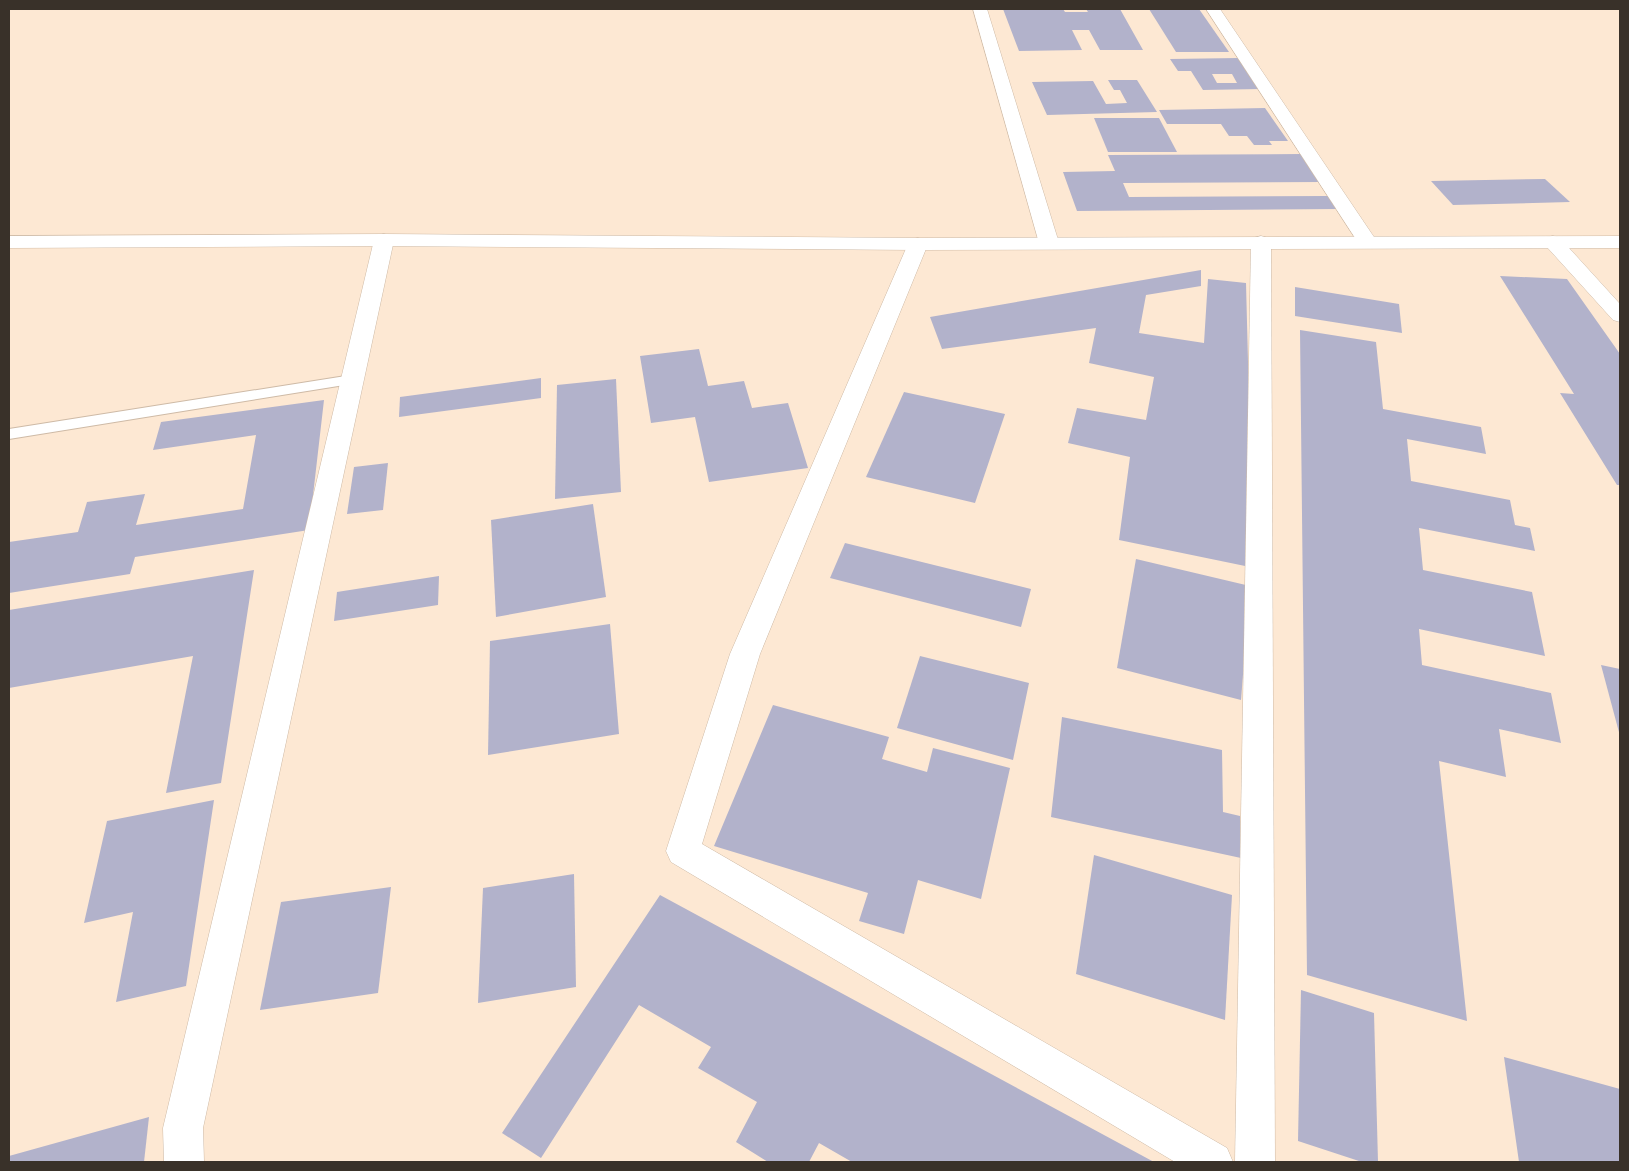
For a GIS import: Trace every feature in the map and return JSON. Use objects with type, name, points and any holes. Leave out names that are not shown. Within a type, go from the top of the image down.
[{"type":"street","points":[[980,9],[1049,243]]},
{"type":"street","points":[[1213,9],[1368,243]]},
{"type":"street","points":[[9,242],[384,240],[918,244],[1620,242]]},
{"type":"street","points":[[184,1162],[183,1128],[384,240]]},
{"type":"street","points":[[1255,1162],[1261,242]]},
{"type":"street","points":[[1553,242],[1620,316]]},
{"type":"street","points":[[918,244],[746,654],[683,851],[1213,1162]]},
{"type":"lane","points":[[9,434],[352,380]]},
{"type":"building","points":[[1003,9],[1063,9],[1065,12],[1088,12],[1086,9],[1120,9],[1143,50],[1100,50],[1089,30],[1072,30],[1082,50],[1019,51]]},
{"type":"building","points":[[1149,9],[1199,9],[1229,52],[1176,52]]},
{"type":"building","points":[[1238,58],[1261,89],[1203,90],[1191,71],[1178,71],[1170,59]],"holes":[[[1212,74],[1232,74],[1237,83],[1217,83]]]},
{"type":"building","points":[[1108,80],[1137,80],[1157,112],[1047,115],[1032,82],[1093,81],[1106,104],[1127,103],[1120,90],[1114,90]]},
{"type":"building","points":[[1265,108],[1288,141],[1269,141],[1272,145],[1254,145],[1247,136],[1229,136],[1221,124],[1167,124],[1159,110]]},
{"type":"building","points":[[1094,118],[1159,118],[1177,152],[1108,152]]},
{"type":"building","points":[[1302,154],[1322,182],[1123,183],[1129,197],[1328,196],[1338,209],[1077,211],[1063,172],[1115,171],[1108,155]]},
{"type":"building","points":[[1545,179],[1570,202],[1453,205],[1431,181]]},
{"type":"building","points":[[1201,270],[1201,286],[1146,295],[1139,333],[1204,343],[1208,279],[1246,283],[1251,480],[1250,567],[1119,540],[1130,457],[1068,443],[1077,408],[1146,420],[1154,377],[1089,363],[1096,328],[942,349],[930,317]]},
{"type":"building","points":[[1500,276],[1567,279],[1620,354],[1620,485],[1617,485],[1560,393],[1574,394]]},
{"type":"building","points":[[1295,287],[1399,304],[1402,333],[1295,316]]},
{"type":"building","points":[[1300,330],[1376,342],[1383,409],[1481,427],[1486,454],[1407,439],[1411,481],[1510,500],[1515,525],[1530,528],[1535,551],[1419,528],[1423,570],[1532,592],[1545,656],[1419,629],[1422,665],[1551,693],[1561,743],[1499,729],[1506,777],[1439,761],[1467,1021],[1307,975]]},
{"type":"building","points":[[699,349],[708,386],[744,381],[752,408],[788,403],[808,468],[709,482],[695,417],[651,423],[640,356]]},
{"type":"building","points":[[541,378],[541,398],[399,417],[400,397]]},
{"type":"building","points":[[616,379],[621,492],[555,499],[557,385]]},
{"type":"building","points":[[904,392],[1005,414],[975,503],[866,477]]},
{"type":"building","points":[[324,400],[309,530],[135,557],[130,574],[9,593],[9,542],[78,532],[87,502],[145,494],[136,525],[243,509],[256,435],[153,450],[161,422]]},
{"type":"building","points":[[388,463],[383,510],[347,514],[354,467]]},
{"type":"building","points":[[593,504],[606,597],[496,617],[491,520]]},
{"type":"building","points":[[845,543],[1031,589],[1021,627],[830,578]]},
{"type":"building","points":[[1136,559],[1250,586],[1241,700],[1117,668]]},
{"type":"building","points":[[254,570],[221,783],[166,793],[193,656],[9,688],[9,610]]},
{"type":"building","points":[[439,576],[438,605],[334,621],[337,592]]},
{"type":"building","points":[[610,624],[619,734],[488,755],[490,641]]},
{"type":"building","points":[[920,656],[1029,683],[1013,760],[897,728]]},
{"type":"building","points":[[1601,665],[1620,669],[1620,736]]},
{"type":"building","points":[[773,705],[889,737],[882,759],[927,772],[933,748],[1010,768],[981,899],[918,880],[904,934],[859,921],[868,893],[714,846]]},
{"type":"building","points":[[1062,717],[1222,750],[1223,812],[1240,816],[1241,858],[1051,817]]},
{"type":"building","points":[[214,800],[186,986],[116,1002],[133,912],[84,923],[107,821]]},
{"type":"building","points":[[1094,855],[1232,895],[1225,1020],[1076,974]]},
{"type":"building","points":[[574,874],[576,987],[478,1003],[483,888]]},
{"type":"building","points":[[391,887],[378,993],[260,1010],[281,902]]},
{"type":"building","points":[[660,895],[1154,1162],[852,1162],[819,1143],[809,1162],[768,1162],[736,1142],[757,1102],[698,1068],[711,1047],[639,1005],[541,1158],[502,1133]]},
{"type":"building","points":[[1301,990],[1374,1013],[1378,1162],[1362,1162],[1298,1141]]},
{"type":"building","points":[[1504,1057],[1620,1089],[1620,1162],[1519,1162]]},
{"type":"building","points":[[149,1117],[144,1162],[9,1162],[9,1156]]}]
